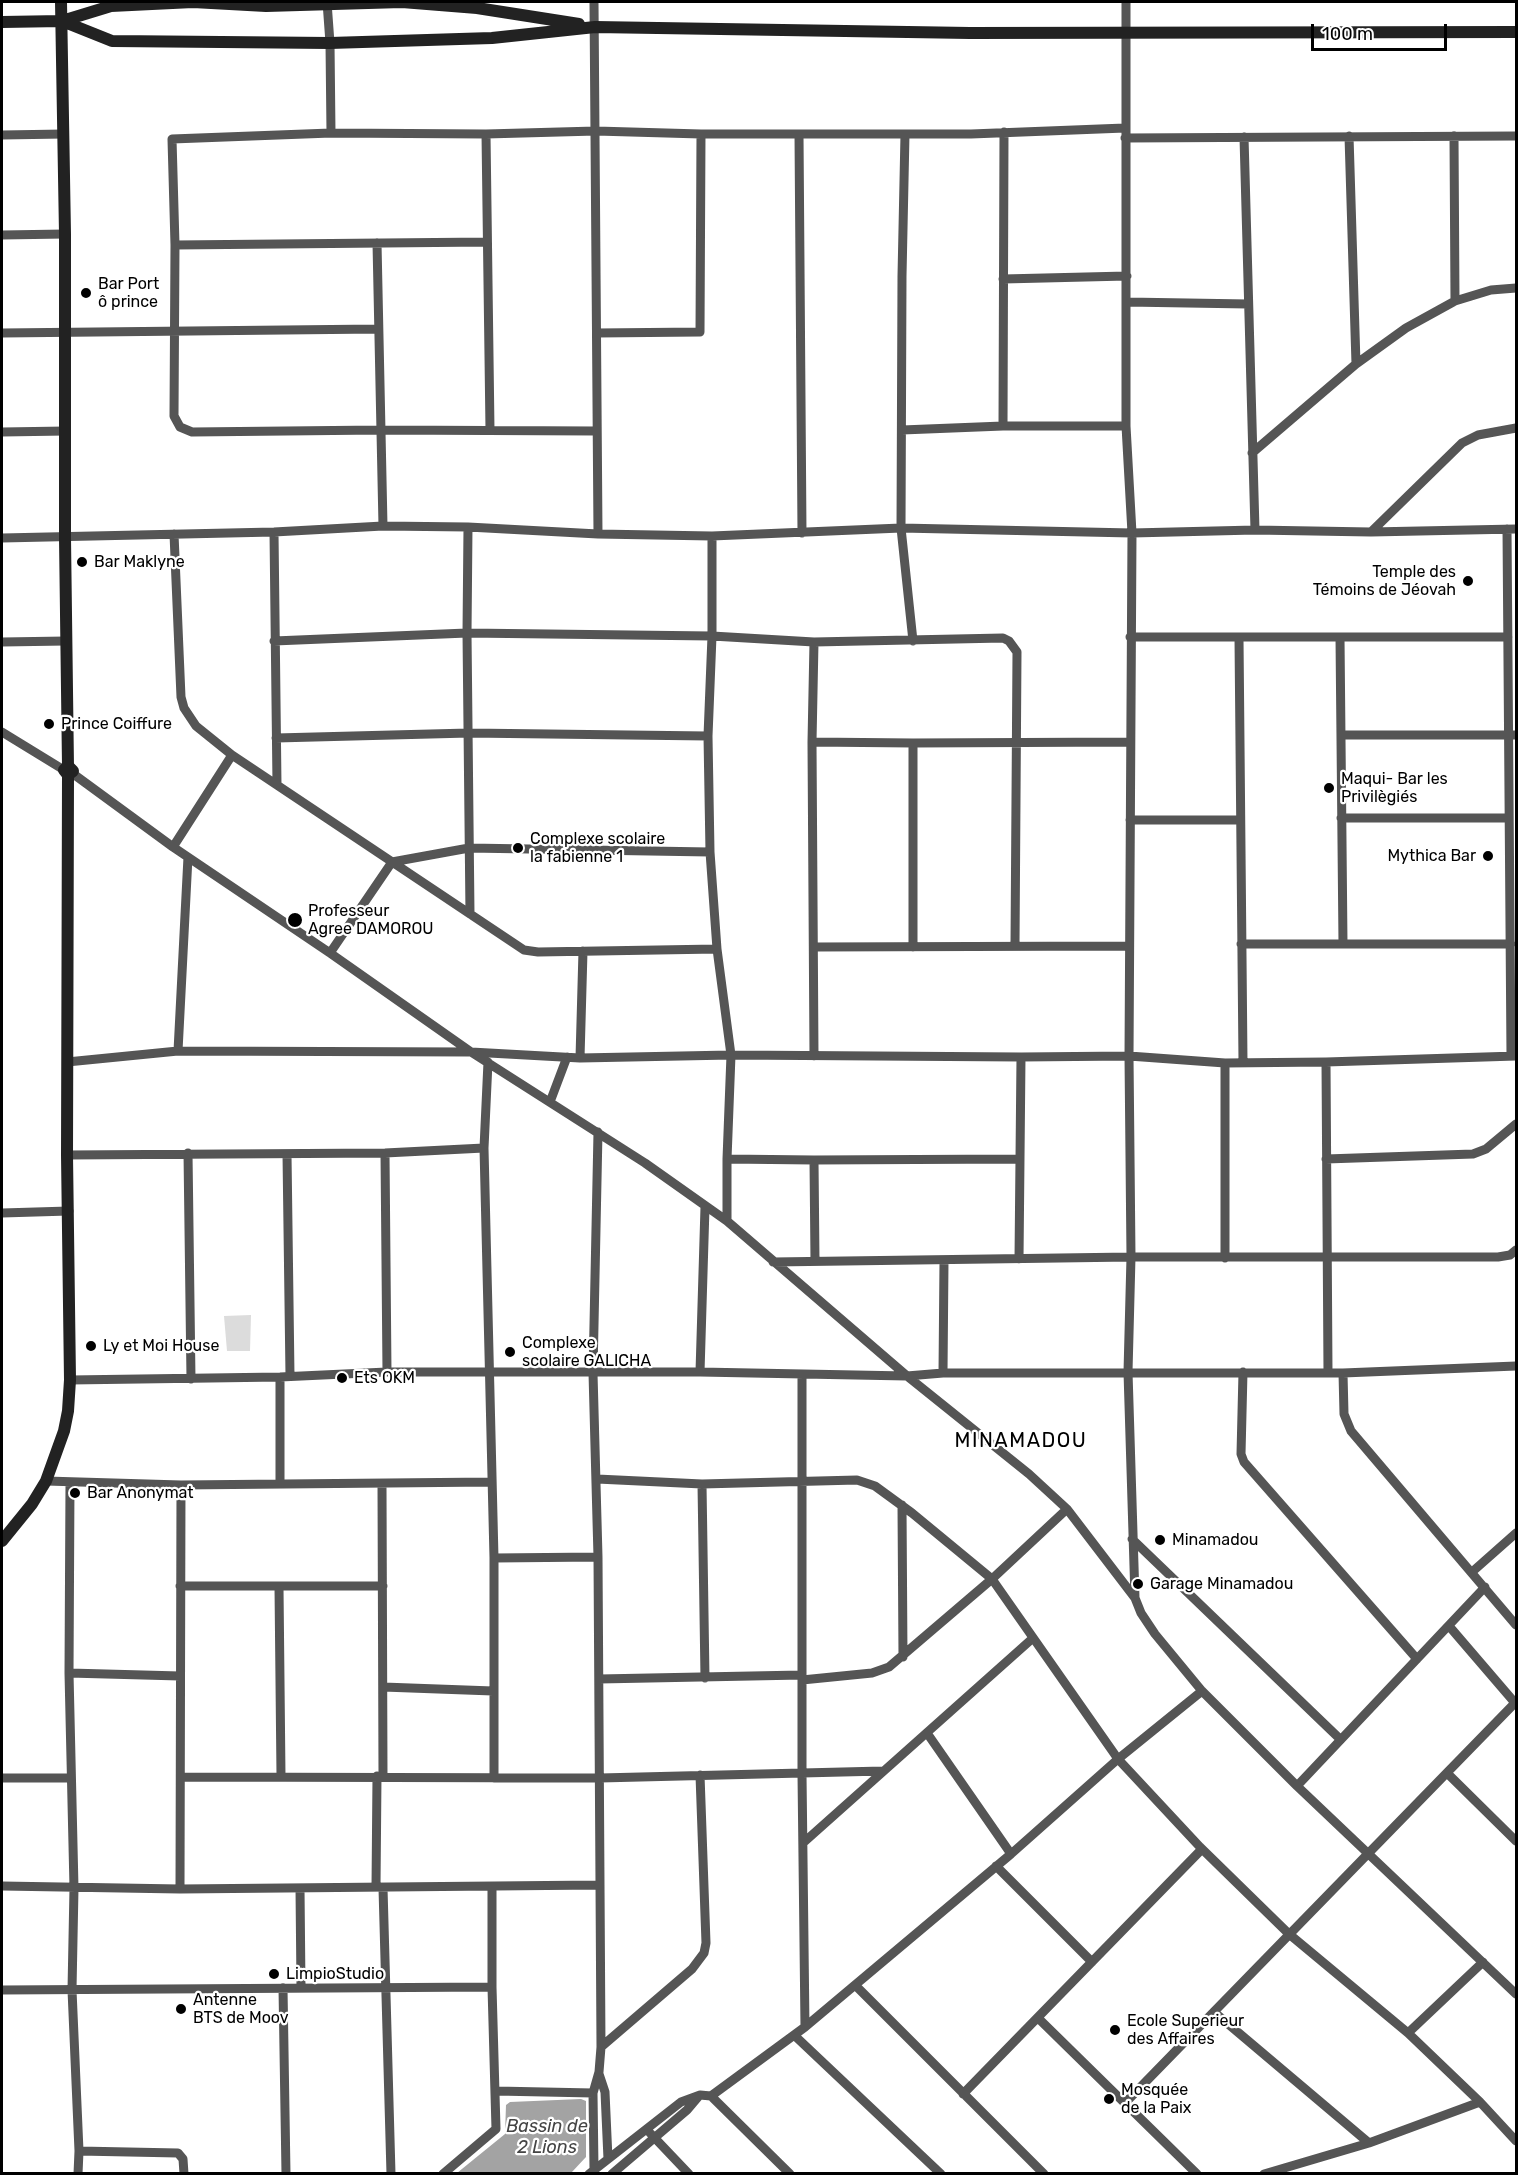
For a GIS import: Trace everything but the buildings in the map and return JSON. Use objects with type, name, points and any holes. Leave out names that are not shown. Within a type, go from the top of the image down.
[{"type":"street","points":[[2,1541],[32,1504],[45,1480],[64,1431],[70,1380],[67,1155],[68,771],[64,538],[66,331],[61,2]]},
{"type":"street","points":[[2,22],[62,21],[111,6],[193,2],[266,6],[327,2],[402,2],[466,7],[595,27]]},
{"type":"street","points":[[327,2],[331,133]]},
{"type":"street","points":[[594,2],[598,534]]},
{"type":"street","points":[[1126,2],[1126,426],[1132,533],[1129,946],[1131,1257],[1128,1372],[1134,1598]]},
{"type":"street","points":[[62,21],[112,41],[330,43],[492,38],[595,27],[970,33],[1516,32]]},
{"type":"street","points":[[596,431],[192,432],[180,427],[174,416],[175,245],[172,139],[331,133],[486,134],[596,131],[701,134],[1125,133],[1244,137],[1516,136]]},
{"type":"street","points":[[1003,426],[1004,132]]},
{"type":"street","points":[[2,135],[64,134]]},
{"type":"street","points":[[486,134],[490,430]]},
{"type":"street","points":[[597,333],[700,332],[701,134]]},
{"type":"street","points":[[800,134],[802,533]]},
{"type":"street","points":[[905,134],[901,528],[913,641]]},
{"type":"street","points":[[1349,136],[1356,364]]},
{"type":"street","points":[[1454,136],[1455,301]]},
{"type":"street","points":[[1244,137],[1255,530]]},
{"type":"street","points":[[2,235],[65,234]]},
{"type":"street","points":[[175,245],[487,242]]},
{"type":"street","points":[[377,243],[383,526]]},
{"type":"street","points":[[1003,279],[1127,276]]},
{"type":"street","points":[[1252,453],[1356,364],[1406,328],[1455,301],[1491,290],[1516,288]]},
{"type":"street","points":[[1127,302],[1248,304]]},
{"type":"street","points":[[2,333],[378,329]]},
{"type":"street","points":[[902,430],[1003,426],[1126,426]]},
{"type":"street","points":[[1371,532],[1462,443],[1478,435],[1516,428]]},
{"type":"street","points":[[2,432],[66,431]]},
{"type":"street","points":[[2,538],[274,532],[383,526],[712,536],[901,528],[1132,533],[1512,529],[1508,637],[1513,735],[1509,818],[1514,1056],[1226,1063],[1129,1056],[731,1055],[580,1058],[471,1052],[178,1051],[67,1062]]},
{"type":"street","points":[[468,527],[470,914]]},
{"type":"street","points":[[274,532],[277,785]]},
{"type":"street","points":[[174,534],[181,698],[184,708],[196,726],[232,755],[524,950],[717,949]]},
{"type":"street","points":[[712,536],[712,636],[708,736],[710,852],[717,949],[731,1055],[727,1221]]},
{"type":"street","points":[[274,641],[467,633],[712,636],[814,642],[1003,639],[1013,645],[1017,652],[1015,945]]},
{"type":"street","points":[[1130,637],[1508,637]]},
{"type":"street","points":[[1340,637],[1343,944]]},
{"type":"street","points":[[1239,638],[1243,1062]]},
{"type":"street","points":[[2,642],[66,641]]},
{"type":"street","points":[[814,642],[812,742],[814,1056]]},
{"type":"street","points":[[2,732],[68,771],[173,847],[471,1052],[598,1132],[727,1221],[907,1376],[1029,1474],[1067,1509],[1134,1598],[1155,1634],[1202,1691],[1297,1786],[1516,1994]]},
{"type":"street","points":[[276,738],[469,733],[708,736]]},
{"type":"street","points":[[1341,735],[1513,735]]},
{"type":"street","points":[[812,742],[1130,742]]},
{"type":"street","points":[[913,743],[913,947]]},
{"type":"street","points":[[173,847],[232,755]]},
{"type":"street","points":[[1341,818],[1509,818]]},
{"type":"street","points":[[1131,820],[1240,820]]},
{"type":"street","points":[[330,953],[392,862],[469,848],[710,852]]},
{"type":"street","points":[[178,1051],[188,857]]},
{"type":"street","points":[[1241,944],[1511,944]]},
{"type":"street","points":[[815,947],[1129,946]]},
{"type":"street","points":[[580,1058],[583,951]]},
{"type":"street","points":[[550,1102],[567,1057]]},
{"type":"street","points":[[1019,1259],[1018,1159],[1021,1057]]},
{"type":"street","points":[[488,1062],[484,1148],[494,1558],[494,1778]]},
{"type":"street","points":[[1326,1062],[1328,1372]]},
{"type":"street","points":[[1225,1258],[1226,1063]]},
{"type":"street","points":[[1326,1159],[1473,1154],[1482,1151],[1516,1124]]},
{"type":"street","points":[[592,2171],[593,2093],[599,2072],[601,2047],[598,1557],[593,1373],[598,1132]]},
{"type":"street","points":[[67,1155],[385,1153],[484,1148]]},
{"type":"street","points":[[188,1153],[191,1378]]},
{"type":"street","points":[[385,1153],[387,1372]]},
{"type":"street","points":[[280,1484],[285,1376],[287,1154]]},
{"type":"street","points":[[727,1159],[1018,1159]]},
{"type":"street","points":[[814,1160],[815,1261]]},
{"type":"street","points":[[700,1372],[705,1207]]},
{"type":"street","points":[[2,1213],[69,1211]]},
{"type":"street","points":[[773,1262],[1131,1257],[1498,1257],[1510,1255],[1516,1250]]},
{"type":"street","points":[[943,1373],[944,1261]]},
{"type":"street","points":[[70,1380],[490,1371],[907,1376],[943,1373],[1343,1372],[1516,1366]]},
{"type":"street","points":[[1243,1372],[1241,1454],[1244,1462],[1417,1659]]},
{"type":"street","points":[[1343,1372],[1344,1414],[1347,1425],[1516,1625]]},
{"type":"street","points":[[802,1374],[802,1774],[805,2027]]},
{"type":"street","points":[[597,1479],[702,1484],[856,1480],[867,1482],[902,1505],[992,1579],[1118,1759],[1202,1849],[1289,1934],[1408,2033],[1480,2102],[1516,2141]]},
{"type":"street","points":[[45,1480],[70,1483],[181,1485],[491,1482]]},
{"type":"street","points":[[70,1483],[69,1672],[74,1888],[72,1990],[78,2174]]},
{"type":"street","points":[[382,1484],[383,1687],[379,1887],[386,1987],[391,2174]]},
{"type":"street","points":[[702,1484],[705,1678]]},
{"type":"street","points":[[180,1889],[181,1485]]},
{"type":"street","points":[[902,1505],[903,1657]]},
{"type":"street","points":[[599,1679],[802,1678],[872,1673],[889,1667],[992,1579],[1067,1509]]},
{"type":"street","points":[[1472,1572],[1516,1533]]},
{"type":"street","points":[[1132,1539],[1340,1738]]},
{"type":"street","points":[[494,1558],[598,1557]]},
{"type":"street","points":[[180,1586],[383,1586]]},
{"type":"street","points":[[279,1587],[281,1776]]},
{"type":"street","points":[[1297,1786],[1485,1587]]},
{"type":"street","points":[[1125,2103],[1516,1704],[1449,1626]]},
{"type":"street","points":[[803,1843],[1033,1638]]},
{"type":"street","points":[[69,1672],[180,1676]]},
{"type":"street","points":[[383,1687],[493,1690]]},
{"type":"street","points":[[711,2096],[805,2027],[1011,1854],[1118,1759],[1202,1691]]},
{"type":"street","points":[[927,1732],[1011,1854]]},
{"type":"street","points":[[181,1777],[600,1778],[884,1771]]},
{"type":"street","points":[[1447,1773],[1516,1841]]},
{"type":"street","points":[[601,2047],[692,1969],[704,1953],[706,1942],[700,1775]]},
{"type":"street","points":[[2,1778],[71,1778]]},
{"type":"street","points":[[963,2094],[1202,1849]]},
{"type":"street","points":[[996,1866],[1092,1962]]},
{"type":"street","points":[[2,1886],[180,1889],[599,1885]]},
{"type":"street","points":[[443,2174],[496,2129],[492,1887]]},
{"type":"street","points":[[300,1888],[301,1987]]},
{"type":"street","points":[[1408,2033],[1483,1962]]},
{"type":"street","points":[[855,1985],[1044,2174]]},
{"type":"street","points":[[283,1988],[286,2174]]},
{"type":"street","points":[[2,1990],[492,1988]]},
{"type":"street","points":[[1214,2012],[1369,2143]]},
{"type":"street","points":[[1038,2018],[1197,2174]]},
{"type":"street","points":[[794,2035],[941,2174]]},
{"type":"street","points":[[599,2072],[604,2092],[608,2159]]},
{"type":"street","points":[[496,2091],[593,2093]]},
{"type":"street","points":[[612,2174],[687,2110],[700,2095]]},
{"type":"street","points":[[592,2171],[681,2102],[700,2095],[711,2096],[790,2174]]},
{"type":"street","points":[[1264,2174],[1369,2143],[1480,2102]]},
{"type":"street","points":[[646,2129],[689,2174]]},
{"type":"street","points":[[79,2151],[178,2153],[183,2159],[184,2174]]},
{"type":"shaded area","points":[[251,1315],[250,1351],[227,1351],[224,1316]]},
{"type":"water","name":"Bassin de 2 Lions","points":[[581,2099],[586,2101],[586,2157],[571,2173],[457,2173],[505,2134],[506,2105],[510,2102]]},
{"type":"place","name":"Bar Port ô prince","points":[[86,293]]},
{"type":"place","name":"Bar Maklyne","points":[[82,562]]},
{"type":"place","name":"Temple des Témoins de Jéovah","points":[[1468,581]]},
{"type":"place","name":"Prince Coiffure","points":[[49,724]]},
{"type":"place","name":"Maqui- Bar les Privilègiés","points":[[1329,788]]},
{"type":"place","name":"Complexe scolaire la fabienne 1","points":[[518,848]]},
{"type":"place","name":"Mythica Bar","points":[[1488,856]]},
{"type":"place","name":"Professeur Agree DAMOROU","points":[[295,920]]},
{"type":"place","name":"Ly et Moi House","points":[[91,1346]]},
{"type":"place","name":"Complexe scolaire GALICHA","points":[[510,1352]]},
{"type":"place","name":"Ets OKM","points":[[342,1378]]},
{"type":"place","name":"Bar Anonymat","points":[[75,1493]]},
{"type":"place","name":"Minamadou","points":[[1160,1540]]},
{"type":"place","name":"Garage Minamadou","points":[[1138,1584]]},
{"type":"place","name":"LimpioStudio","points":[[274,1974]]},
{"type":"place","name":"Antenne BTS de Moov","points":[[181,2009]]},
{"type":"place","name":"Ecole Superieur des Affaires","points":[[1115,2030]]},
{"type":"place","name":"Mosquée de la Paix","points":[[1109,2099]]},
{"type":"district","name":"MINAMADOU","points":[[1021,1441]]}]
